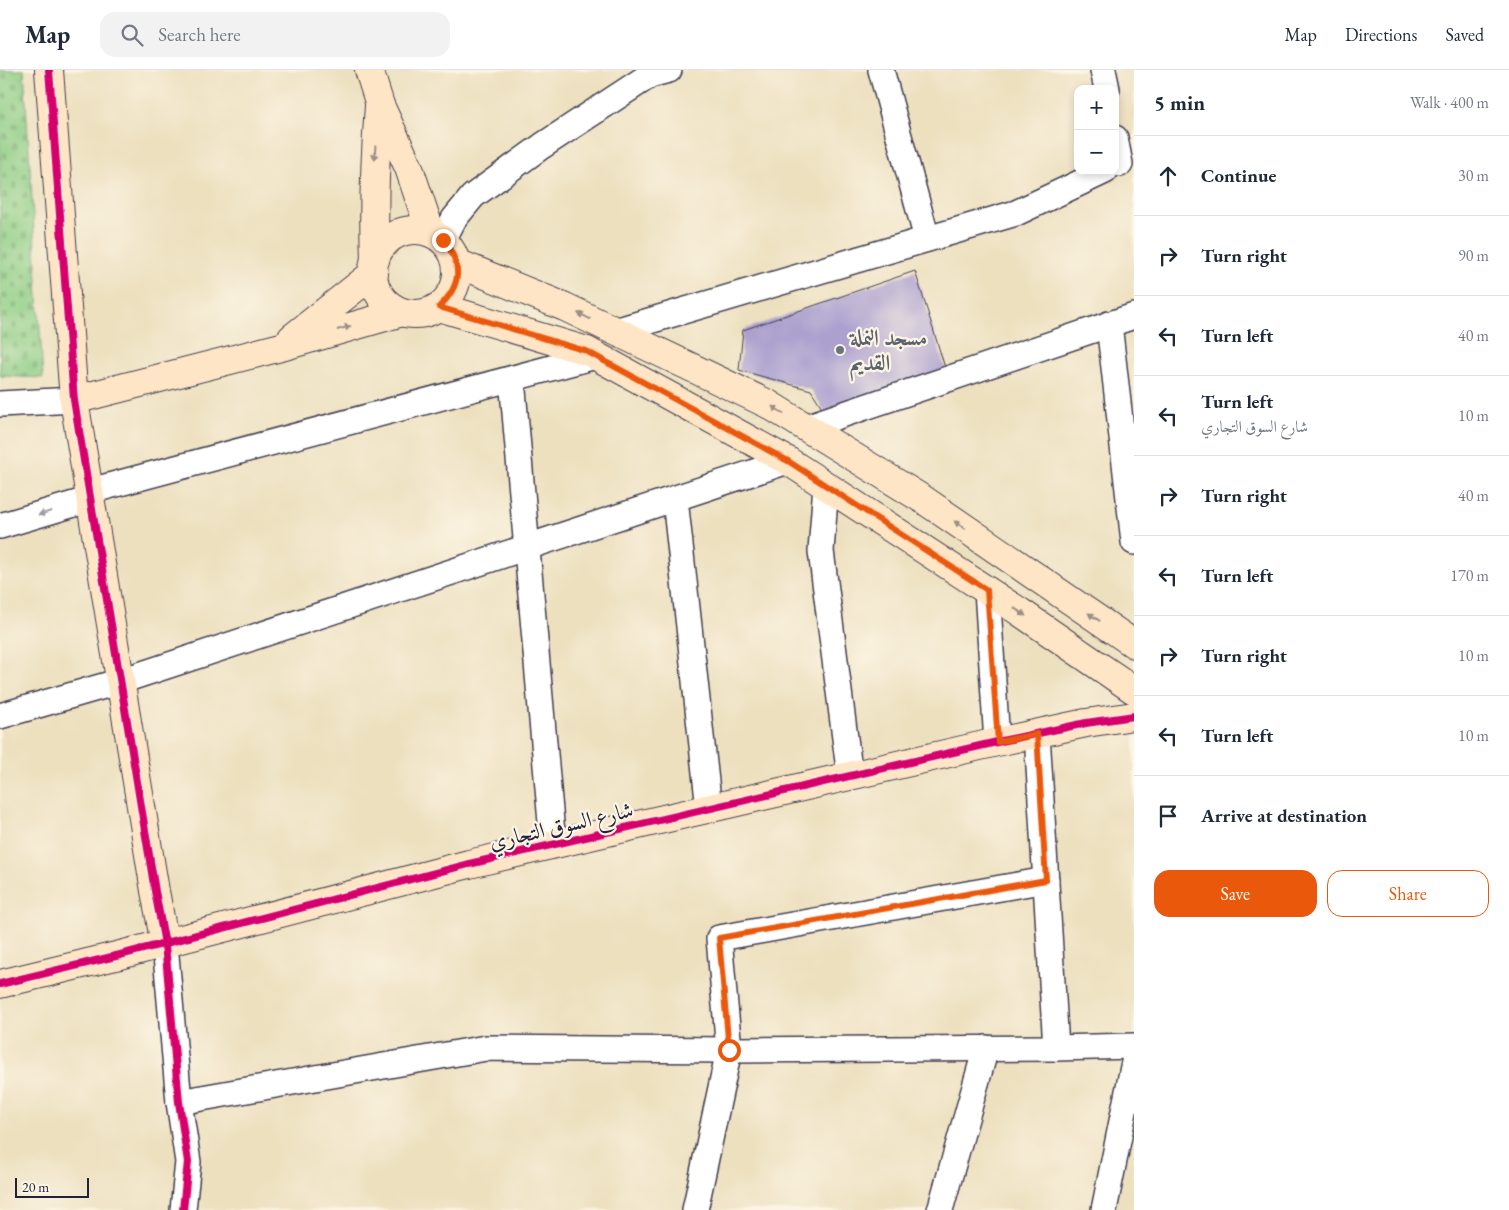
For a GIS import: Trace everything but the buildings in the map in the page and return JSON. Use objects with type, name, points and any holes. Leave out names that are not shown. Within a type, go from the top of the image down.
[{"type":"street","points":[[49,70],[74,400],[165,944],[179,1102],[188,1162],[183,1210]]},
{"type":"street","points":[[369,70],[380,104],[437,236],[452,250],[457,263],[454,288],[448,298],[439,307],[427,312],[415,314],[402,312],[391,306],[382,297],[376,286],[374,266],[375,153],[380,104]]},
{"type":"street","points":[[437,236],[473,196],[542,146],[650,75],[669,70]]},
{"type":"street","points":[[881,70],[927,239]]},
{"type":"street","points":[[1103,70],[1105,85]]},
{"type":"street","points":[[614,331],[1016,213],[1097,175]]},
{"type":"street","points":[[281,347],[374,266],[381,247],[391,238],[404,232],[418,230],[437,236]]},
{"type":"street","points":[[457,263],[566,307],[768,404],[924,500],[1134,644]]},
{"type":"street","points":[[439,307],[586,351],[788,461],[987,590],[1134,690]]},
{"type":"street","points":[[0,404],[74,400],[281,347],[402,312]]},
{"type":"street","points":[[806,428],[1134,316]]},
{"type":"street","points":[[1109,324],[1134,542]]},
{"type":"street","points":[[0,526],[90,495],[596,356]]},
{"type":"street","points":[[512,378],[553,845]]},
{"type":"street","points":[[0,716],[121,681],[788,461]]},
{"type":"street","points":[[826,485],[820,550],[850,777]]},
{"type":"street","points":[[675,498],[709,809]]},
{"type":"street","points":[[987,590],[998,742]]},
{"type":"street","name":"شارع السوق التجاري","points":[[0,984],[165,944],[469,864],[998,742],[1086,723],[1134,716]]},
{"type":"street","points":[[1037,734],[1056,1048]]},
{"type":"street","points":[[695,1210],[729,1050],[719,938],[1046,880]]},
{"type":"street","points":[[179,1102],[486,1048],[729,1050],[1134,1046]]},
{"type":"street","points":[[940,1210],[986,1048]]},
{"type":"street","points":[[1104,1210],[1134,1062]]},
{"type":"green space","points":[[0,70],[24,70],[43,378],[0,376]]},
{"type":"cycle path","points":[[49,70],[74,400],[165,944],[179,1102],[188,1162],[183,1210]]},
{"type":"cycle path","points":[[0,984],[120,955],[469,864],[997,742],[1086,723],[1134,716]]},
{"type":"place","name":"مسجد النملة القديم","points":[[840,350]]},
{"type":"route","points":[[443,240],[452,250],[457,263],[457,275],[454,288],[439,307],[586,351],[788,461],[987,590],[998,742],[1037,734],[1046,880],[719,938],[729,1050]]}]
